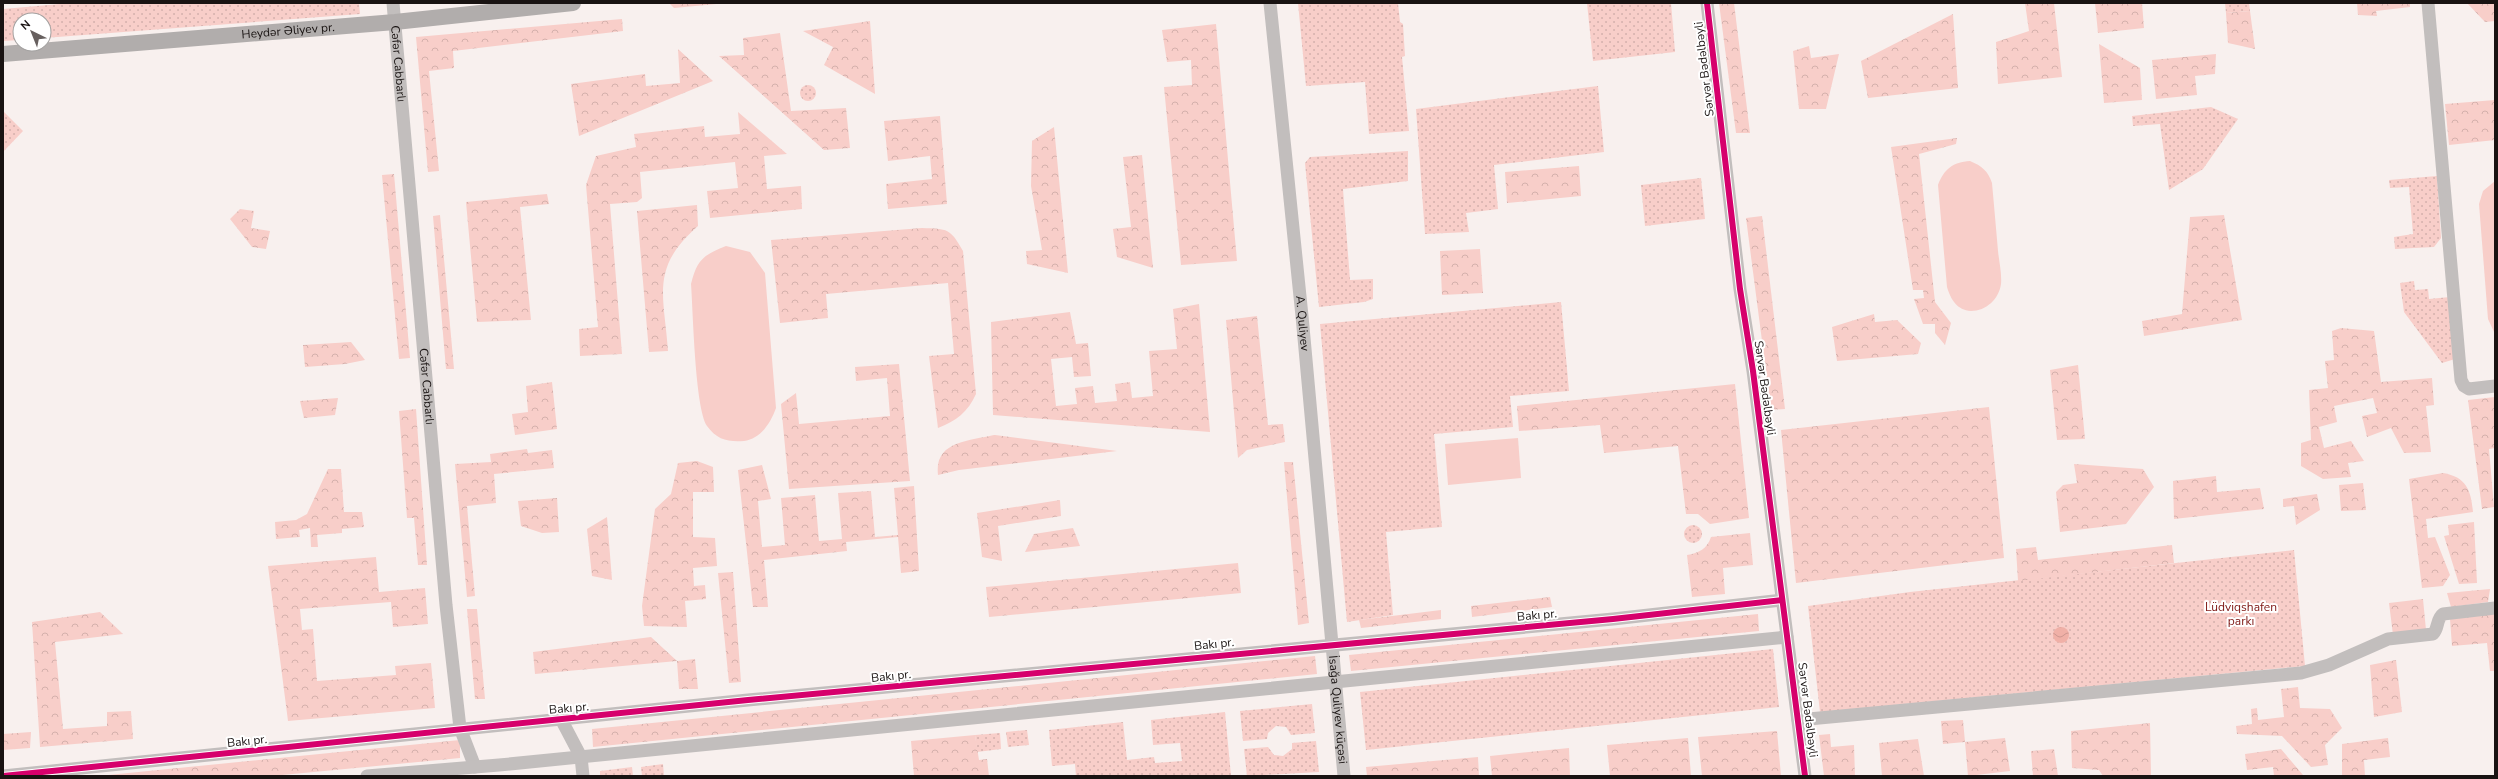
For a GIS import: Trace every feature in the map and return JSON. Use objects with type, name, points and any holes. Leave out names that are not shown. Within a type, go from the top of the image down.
[{"type":"main road","name":"Heydər Əliyev pr.","points":[[3,54],[395,22],[574,3]]},
{"type":"street","name":"Cəfər Cabbarlı","points":[[393,3],[446,604],[460,728],[475,768]]},
{"type":"street","name":"A. Quliyev","points":[[1270,3],[1302,316],[1330,644]]},
{"type":"street","name":"Sərvər Bədəlbəyli","points":[[1707,3],[1740,289],[1805,776]]},
{"type":"street","points":[[2428,3],[2461,380],[2464,386],[2469,389],[2495,386]]},
{"type":"street","name":"Bakı pr.","points":[[3,776],[144,763],[460,728],[1330,644],[1606,619],[1782,600]]},
{"type":"street","points":[[1798,720],[2301,673],[2329,665],[2388,640],[2433,634],[2436,630],[2438,620],[2443,614],[2495,608]]},
{"type":"street","points":[[367,776],[475,768],[1787,637]]},
{"type":"street","name":"İsağa Quliyev küçəsi","points":[[1330,644],[1344,776]]},
{"type":"street","points":[[562,719],[581,757],[583,776]]},
{"type":"green space","points":[[71,3],[359,3],[360,14],[52,37],[52,12],[12,12],[12,40],[3,41],[3,9]]},
{"type":"green space","points":[[669,3],[727,3],[674,8]]},
{"type":"green space","points":[[1298,3],[1398,3],[1400,22],[1403,24],[1405,56],[1402,57],[1409,131],[1369,134],[1365,82],[1306,86]]},
{"type":"green space","points":[[1587,3],[1671,3],[1675,52],[1593,61]]},
{"type":"green space","points":[[1719,3],[1734,3],[1750,133],[1736,133]]},
{"type":"green space","points":[[2025,3],[2054,3],[2062,77],[1998,84],[1996,42],[2029,31]]},
{"type":"green space","points":[[2095,3],[2142,3],[2144,28],[2098,33]]},
{"type":"green space","points":[[2225,3],[2249,3],[2250,11],[2226,13]]},
{"type":"green space","points":[[2357,3],[2410,3],[2410,7],[2376,11],[2377,16],[2358,15]]},
{"type":"green space","points":[[2467,3],[2495,3],[2495,21],[2485,22]]},
{"type":"green space","points":[[2250,11],[2255,49],[2228,43],[2226,13]]},
{"type":"green space","points":[[1953,14],[1958,88],[1868,98],[1861,61]]},
{"type":"green space","points":[[622,19],[623,31],[453,51],[454,68],[429,71],[439,171],[428,172],[416,37]]},
{"type":"green space","points":[[870,21],[875,94],[824,65],[833,47],[803,31]]},
{"type":"green space","points":[[1216,24],[1237,261],[1181,265],[1164,87],[1192,85],[1191,60],[1167,62],[1162,30]]},
{"type":"green space","points":[[780,33],[791,111],[846,108],[850,148],[824,150],[719,56],[744,55],[743,38]]},
{"type":"green space","points":[[2099,44],[2140,68],[2142,100],[2104,103]]},
{"type":"green space","points":[[1809,46],[1811,58],[1839,54],[1826,109],[1799,109],[1793,51]]},
{"type":"green space","points":[[678,49],[713,81],[579,136],[571,84],[645,74],[646,86],[680,83]]},
{"type":"green space","points":[[2216,54],[2215,74],[2195,76],[2197,95],[2156,99],[2152,60]]},
{"type":"green space","points":[[808,85],[814,87],[816,93],[814,99],[808,101],[802,99],[800,93],[802,87]]},
{"type":"green space","points":[[1598,86],[1604,152],[1494,165],[1498,209],[1466,213],[1469,232],[1425,234],[1416,109]]},
{"type":"green space","points":[[2495,100],[2495,140],[2449,145],[2445,104]]},
{"type":"green space","points":[[2211,107],[2238,119],[2203,169],[2169,190],[2160,124],[2133,126],[2132,116]]},
{"type":"green space","points":[[3,111],[23,131],[3,152]]},
{"type":"green space","points":[[738,112],[787,154],[764,156],[767,189],[801,186],[802,209],[710,218],[707,191],[738,188],[735,162],[640,172],[642,198],[637,202],[610,204],[622,354],[580,356],[579,329],[598,327],[586,185],[596,156],[636,147],[634,134],[704,126],[705,137],[740,134]]},
{"type":"green space","points":[[940,116],[947,204],[888,209],[886,184],[932,179],[930,156],[888,161],[884,121]]},
{"type":"green space","points":[[1054,127],[1068,273],[1027,264],[1026,251],[1042,250],[1031,186],[1032,141]]},
{"type":"green space","points":[[1957,138],[1956,144],[1919,154],[1935,302],[1951,323],[1945,345],[1935,333],[1935,324],[1923,324],[1914,299],[1924,298],[1923,290],[1913,290],[1891,147]]},
{"type":"green space","points":[[1408,151],[1408,181],[1343,189],[1350,280],[1373,279],[1373,299],[1364,302],[1319,307],[1305,163],[1310,157]]},
{"type":"green space","points":[[1142,155],[1153,268],[1117,257],[1113,229],[1131,227],[1123,157]]},
{"type":"green space","points":[[1970,161],[1984,169],[1989,175],[1992,183],[2001,272],[2000,289],[1995,299],[1982,309],[1971,311],[1962,309],[1955,304],[1947,287],[1938,185],[1940,179],[1950,167],[1959,163]]},
{"type":"green space","points":[[1579,166],[1581,196],[1507,203],[1505,172]]},
{"type":"green space","points":[[394,174],[410,358],[399,359],[382,175]]},
{"type":"green space","points":[[2437,176],[2441,238],[2434,247],[2395,249],[2394,237],[2413,234],[2409,187],[2390,188],[2389,180]]},
{"type":"green space","points":[[1701,178],[1705,219],[1645,226],[1641,185]]},
{"type":"green space","points":[[2495,181],[2495,334],[2488,319],[2479,204],[2483,191]]},
{"type":"green space","points":[[547,194],[549,204],[520,207],[531,320],[477,322],[466,202]]},
{"type":"green space","points":[[697,205],[698,226],[672,255],[666,269],[663,297],[668,351],[649,352],[637,211]]},
{"type":"green space","points":[[240,209],[254,211],[251,228],[270,231],[266,249],[252,247],[230,219]]},
{"type":"green space","points":[[440,215],[454,369],[446,369],[433,216]]},
{"type":"green space","points":[[2224,215],[2242,320],[2144,336],[2142,321],[2182,314],[2190,217]]},
{"type":"green space","points":[[1762,216],[1785,409],[1771,410],[1746,218]]},
{"type":"green space","points":[[922,228],[947,231],[955,238],[963,251],[976,394],[969,406],[961,415],[938,428],[929,356],[954,354],[948,283],[826,294],[828,318],[780,323],[771,240]]},
{"type":"green space","points":[[726,246],[750,252],[765,273],[776,408],[764,429],[750,440],[744,441],[723,439],[711,431],[707,426],[703,416],[697,380],[691,284],[696,269],[702,259],[712,252]]},
{"type":"green space","points":[[1480,249],[1483,293],[1442,295],[1440,251]]},
{"type":"green space","points":[[2414,281],[2415,290],[2428,289],[2429,299],[2450,297],[2455,359],[2442,363],[2404,312],[2400,283]]},
{"type":"green space","points":[[1561,302],[1569,391],[1510,396],[1513,427],[1434,434],[1442,527],[1386,532],[1393,615],[1347,622],[1320,324]]},
{"type":"green space","points":[[1199,304],[1210,432],[993,415],[991,322],[1070,312],[1076,344],[1088,343],[1091,376],[1074,377],[1072,357],[1051,359],[1056,406],[1077,404],[1075,388],[1093,386],[1095,403],[1117,401],[1115,384],[1130,382],[1132,398],[1153,396],[1149,351],[1177,349],[1173,309]]},
{"type":"green space","points":[[1874,314],[1875,322],[1897,320],[1921,343],[1918,354],[1837,361],[1832,327]]},
{"type":"green space","points":[[1257,316],[1268,425],[1283,424],[1285,442],[1247,450],[1238,458],[1226,320]]},
{"type":"green space","points":[[2341,328],[2374,331],[2381,382],[2432,378],[2434,405],[2426,406],[2431,452],[2404,453],[2391,428],[2367,437],[2362,416],[2377,413],[2373,398],[2334,406],[2337,422],[2319,427],[2324,448],[2351,441],[2364,461],[2348,463],[2351,477],[2323,479],[2301,466],[2301,443],[2311,440],[2309,390],[2328,388],[2325,361],[2334,360],[2332,331]]},
{"type":"green space","points":[[351,342],[365,360],[345,364],[305,367],[303,345]]},
{"type":"green space","points":[[899,364],[910,481],[789,489],[781,404],[796,393],[799,424],[890,416],[887,378],[856,381],[855,367]]},
{"type":"green space","points":[[2078,365],[2085,439],[2057,440],[2050,370]]},
{"type":"green space","points":[[552,382],[557,429],[515,435],[512,414],[528,412],[526,386]]},
{"type":"green space","points":[[1735,384],[1749,518],[1710,524],[1698,514],[1686,514],[1678,446],[1604,453],[1600,425],[1519,431],[1517,406]]},
{"type":"green space","points":[[2495,397],[2495,448],[2489,449],[2494,507],[2482,509],[2468,400]]},
{"type":"green space","points":[[338,398],[335,415],[304,418],[300,401]]},
{"type":"green space","points":[[1989,407],[2004,558],[1796,583],[1781,430]]},
{"type":"green space","points":[[416,409],[427,565],[418,565],[414,518],[407,518],[399,411]]},
{"type":"green space","points":[[994,435],[1117,451],[959,470],[938,475],[938,464],[942,455],[947,449],[964,441]]},
{"type":"green space","points":[[1518,438],[1521,478],[1448,485],[1445,444]]},
{"type":"green space","points":[[527,449],[528,453],[552,450],[554,468],[494,474],[496,503],[467,506],[475,596],[467,597],[455,464],[491,462],[490,454]]},
{"type":"green space","points":[[697,461],[713,467],[714,492],[693,492],[693,537],[715,538],[717,566],[693,568],[694,586],[705,585],[706,599],[685,601],[687,627],[644,626],[642,606],[655,509],[671,494],[678,463]]},
{"type":"green space","points":[[1284,462],[1293,462],[1309,623],[1298,625]]},
{"type":"green space","points":[[2074,464],[2143,469],[2154,487],[2126,524],[2060,532],[2056,492],[2063,485],[2077,483]]},
{"type":"green space","points":[[762,465],[771,499],[758,501],[762,547],[785,545],[781,498],[815,495],[819,541],[842,539],[838,493],[871,491],[875,537],[898,535],[894,488],[914,486],[919,571],[901,573],[898,537],[846,542],[847,551],[764,560],[768,607],[753,607],[738,470]]},
{"type":"green space","points":[[328,469],[341,469],[344,512],[362,512],[364,527],[342,529],[342,533],[317,535],[318,547],[311,547],[310,528],[299,530],[300,537],[276,539],[275,522],[296,520],[307,514]]},
{"type":"green space","points":[[2443,473],[2458,478],[2463,482],[2469,491],[2473,512],[2426,519],[2428,538],[2435,537],[2450,575],[2443,586],[2422,588],[2409,479]]},
{"type":"green space","points":[[2216,476],[2217,492],[2260,488],[2264,509],[2174,519],[2173,481]]},
{"type":"green space","points":[[2363,483],[2366,510],[2341,511],[2339,485]]},
{"type":"green space","points":[[2317,494],[2320,510],[2296,525],[2294,506],[2283,507],[2283,499]]},
{"type":"green space","points":[[557,498],[559,532],[542,533],[521,526],[518,501]]},
{"type":"green space","points":[[1060,500],[1061,516],[998,526],[1002,561],[982,557],[977,513]]},
{"type":"green space","points":[[607,517],[612,580],[592,576],[587,529]]},
{"type":"green space","points":[[2474,522],[2477,583],[2459,584],[2444,536],[2449,535],[2448,525]]},
{"type":"green space","points":[[1693,525],[1699,528],[1702,534],[1699,540],[1693,543],[1687,540],[1684,534],[1687,528]]},
{"type":"green space","points":[[1073,528],[1080,546],[1025,552],[1034,534]]},
{"type":"green space","points":[[1750,533],[1753,565],[1723,568],[1725,594],[1692,597],[1687,555],[1702,550],[1707,545],[1711,537]]},
{"type":"green space","points":[[2172,545],[2174,563],[2018,581],[2016,549],[2036,547],[2038,560]]},
{"type":"green space","name":"Lüdviqshafen parkı","points":[[2294,550],[2305,666],[1820,712],[1808,606],[1910,592]]},
{"type":"green space","points":[[376,557],[379,592],[425,588],[428,624],[393,627],[391,602],[300,609],[302,630],[313,629],[317,681],[396,675],[395,666],[431,663],[435,708],[288,721],[268,566]]},
{"type":"green space","points":[[1238,563],[1241,593],[989,617],[986,587]]},
{"type":"green space","points":[[733,572],[741,682],[729,683],[718,573]]},
{"type":"green space","points":[[2490,589],[2488,602],[2451,607],[2447,593]]},
{"type":"green space","points":[[1550,597],[1552,607],[1472,617],[1471,606]]},
{"type":"green space","points":[[2423,599],[2426,630],[2393,635],[2389,603]]},
{"type":"green space","points":[[467,609],[477,609],[485,699],[475,699]]},
{"type":"green space","points":[[1441,610],[1441,619],[1361,628],[1359,620]]},
{"type":"green space","points":[[100,612],[123,634],[55,642],[63,729],[107,726],[107,712],[131,711],[133,739],[40,747],[32,622]]},
{"type":"green space","points":[[1758,614],[1759,631],[1351,671],[1349,655]]},
{"type":"green space","points":[[2495,614],[2495,671],[2490,671],[2487,643],[2452,646],[2450,619]]},
{"type":"green space","points":[[651,637],[677,661],[535,674],[533,652]]},
{"type":"green space","points":[[1773,649],[1779,707],[1366,750],[1360,692]]},
{"type":"green space","points":[[1315,656],[1317,674],[593,747],[592,729]]},
{"type":"green space","points":[[695,659],[698,689],[679,689],[677,661]]},
{"type":"green space","points":[[2396,660],[2402,712],[2374,717],[2370,665]]},
{"type":"green space","points":[[2298,687],[2300,708],[2330,709],[2342,728],[2325,745],[2328,765],[2311,767],[2282,736],[2237,734],[2236,726],[2252,724],[2251,709],[2257,708],[2258,720],[2284,717],[2281,689]]},
{"type":"green space","points":[[1312,704],[1315,733],[1291,735],[1286,727],[1276,726],[1268,733],[1267,739],[1243,741],[1240,711]]},
{"type":"green space","points":[[1225,712],[1231,776],[1076,776],[1075,764],[1052,766],[1049,730],[1123,722],[1127,760],[1154,757],[1155,763],[1182,761],[1180,743],[1153,745],[1151,720]]},
{"type":"green space","points":[[1963,720],[1965,742],[1943,744],[1941,721]]},
{"type":"green space","points":[[2150,723],[2151,776],[2103,776],[2099,770],[2072,768],[2071,731]]},
{"type":"green space","points":[[1027,730],[1029,745],[1008,747],[1006,732]]},
{"type":"green space","points":[[1777,731],[1781,776],[1702,776],[1698,737]]},
{"type":"green space","points":[[31,732],[30,748],[3,750],[3,734]]},
{"type":"green space","points":[[1000,733],[1001,749],[977,752],[975,735]]},
{"type":"green space","points":[[1830,734],[1831,747],[1854,745],[1855,776],[1824,776],[1819,735]]},
{"type":"green space","points":[[975,735],[979,760],[987,759],[989,776],[914,776],[911,741]]},
{"type":"green space","points":[[1688,738],[1691,776],[1610,776],[1607,745]]},
{"type":"green space","points":[[2005,738],[2010,771],[1968,776],[1965,742]]},
{"type":"green space","points":[[2388,738],[2390,757],[2364,760],[2365,776],[2342,776],[2342,744]]},
{"type":"green space","points":[[1918,739],[1924,776],[1882,776],[1879,743]]},
{"type":"green space","points":[[460,740],[460,758],[272,776],[98,776]]},
{"type":"green space","points":[[1316,741],[1319,772],[1247,776],[1244,749],[1268,747],[1274,755],[1283,756],[1292,749],[1292,743]]},
{"type":"green space","points":[[1569,748],[1570,776],[1492,776],[1490,756]]},
{"type":"green space","points":[[2054,749],[2058,776],[2033,776],[2031,751]]},
{"type":"green space","points":[[2281,749],[2303,775],[2274,776],[2273,767],[2247,770],[2245,754]]},
{"type":"green space","points":[[1478,757],[1479,776],[1367,776],[1366,767]]},
{"type":"green space","points":[[663,764],[664,776],[642,776],[641,767]]},
{"type":"green space","points":[[632,767],[633,776],[600,776],[600,771]]},
{"type":"water","points":[[2061,627],[2067,629],[2069,635],[2067,641],[2061,643],[2055,641],[2053,635],[2055,629]]},
{"type":"cycle path","points":[[1707,3],[1740,289],[1753,371],[1805,776]]},
{"type":"cycle path","points":[[3,776],[748,700],[1613,619],[1782,600]]}]
